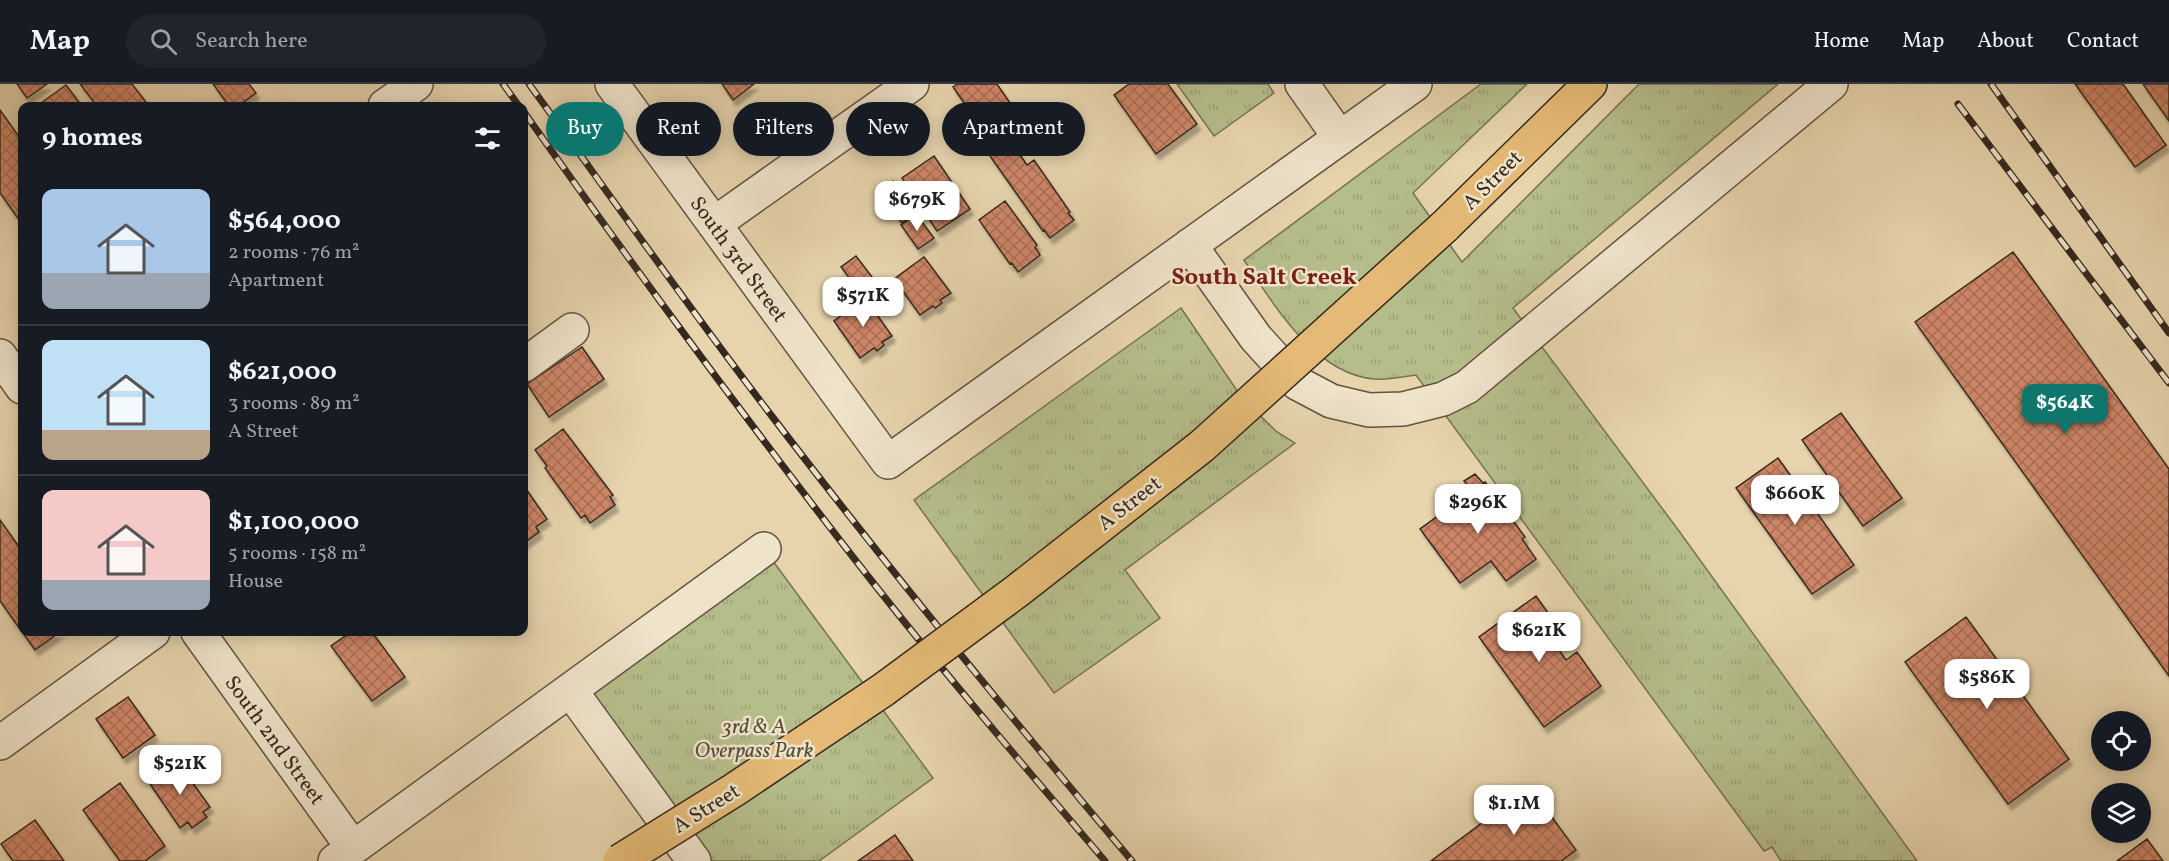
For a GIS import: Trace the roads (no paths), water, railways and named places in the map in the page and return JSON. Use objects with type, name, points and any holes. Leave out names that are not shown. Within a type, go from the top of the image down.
[{"type":"main road","name":"A Street","points":[[620,861],[734,790],[883,690],[1017,591],[1202,446],[1444,227],[1590,84]]},
{"type":"street","points":[[391,102],[417,84]]},
{"type":"street","name":"South 3rd Street","points":[[612,84],[888,462],[1190,245]]},
{"type":"street","points":[[714,224],[912,84]]},
{"type":"street","points":[[1302,84],[1340,138]]},
{"type":"street","points":[[1415,84],[1190,245],[1256,338],[1297,383],[1332,401],[1369,410],[1403,409],[1443,399],[1467,387],[1831,84]]},
{"type":"street","points":[[528,362],[572,330]]},
{"type":"street","points":[[344,854],[764,549]]},
{"type":"street","points":[[0,743],[147,636]]},
{"type":"street","name":"South 2nd Street","points":[[201,636],[344,854]]},
{"type":"street","points":[[571,691],[694,861]]},
{"type":"railway","points":[[503,84],[516,102]]},
{"type":"railway","points":[[529,84],[740,374],[815,472],[949,640],[1132,861]]},
{"type":"railway","points":[[1991,84],[2169,333]]},
{"type":"railway","points":[[1958,104],[2169,383]]},
{"type":"railway","points":[[528,118],[693,346],[867,575],[955,684],[1105,861]]},
{"type":"district","name":"South Salt Creek","points":[[1264,276]]},
{"type":"park label","name":"3rd & A Overpass Park","points":[[754,738]]}]
